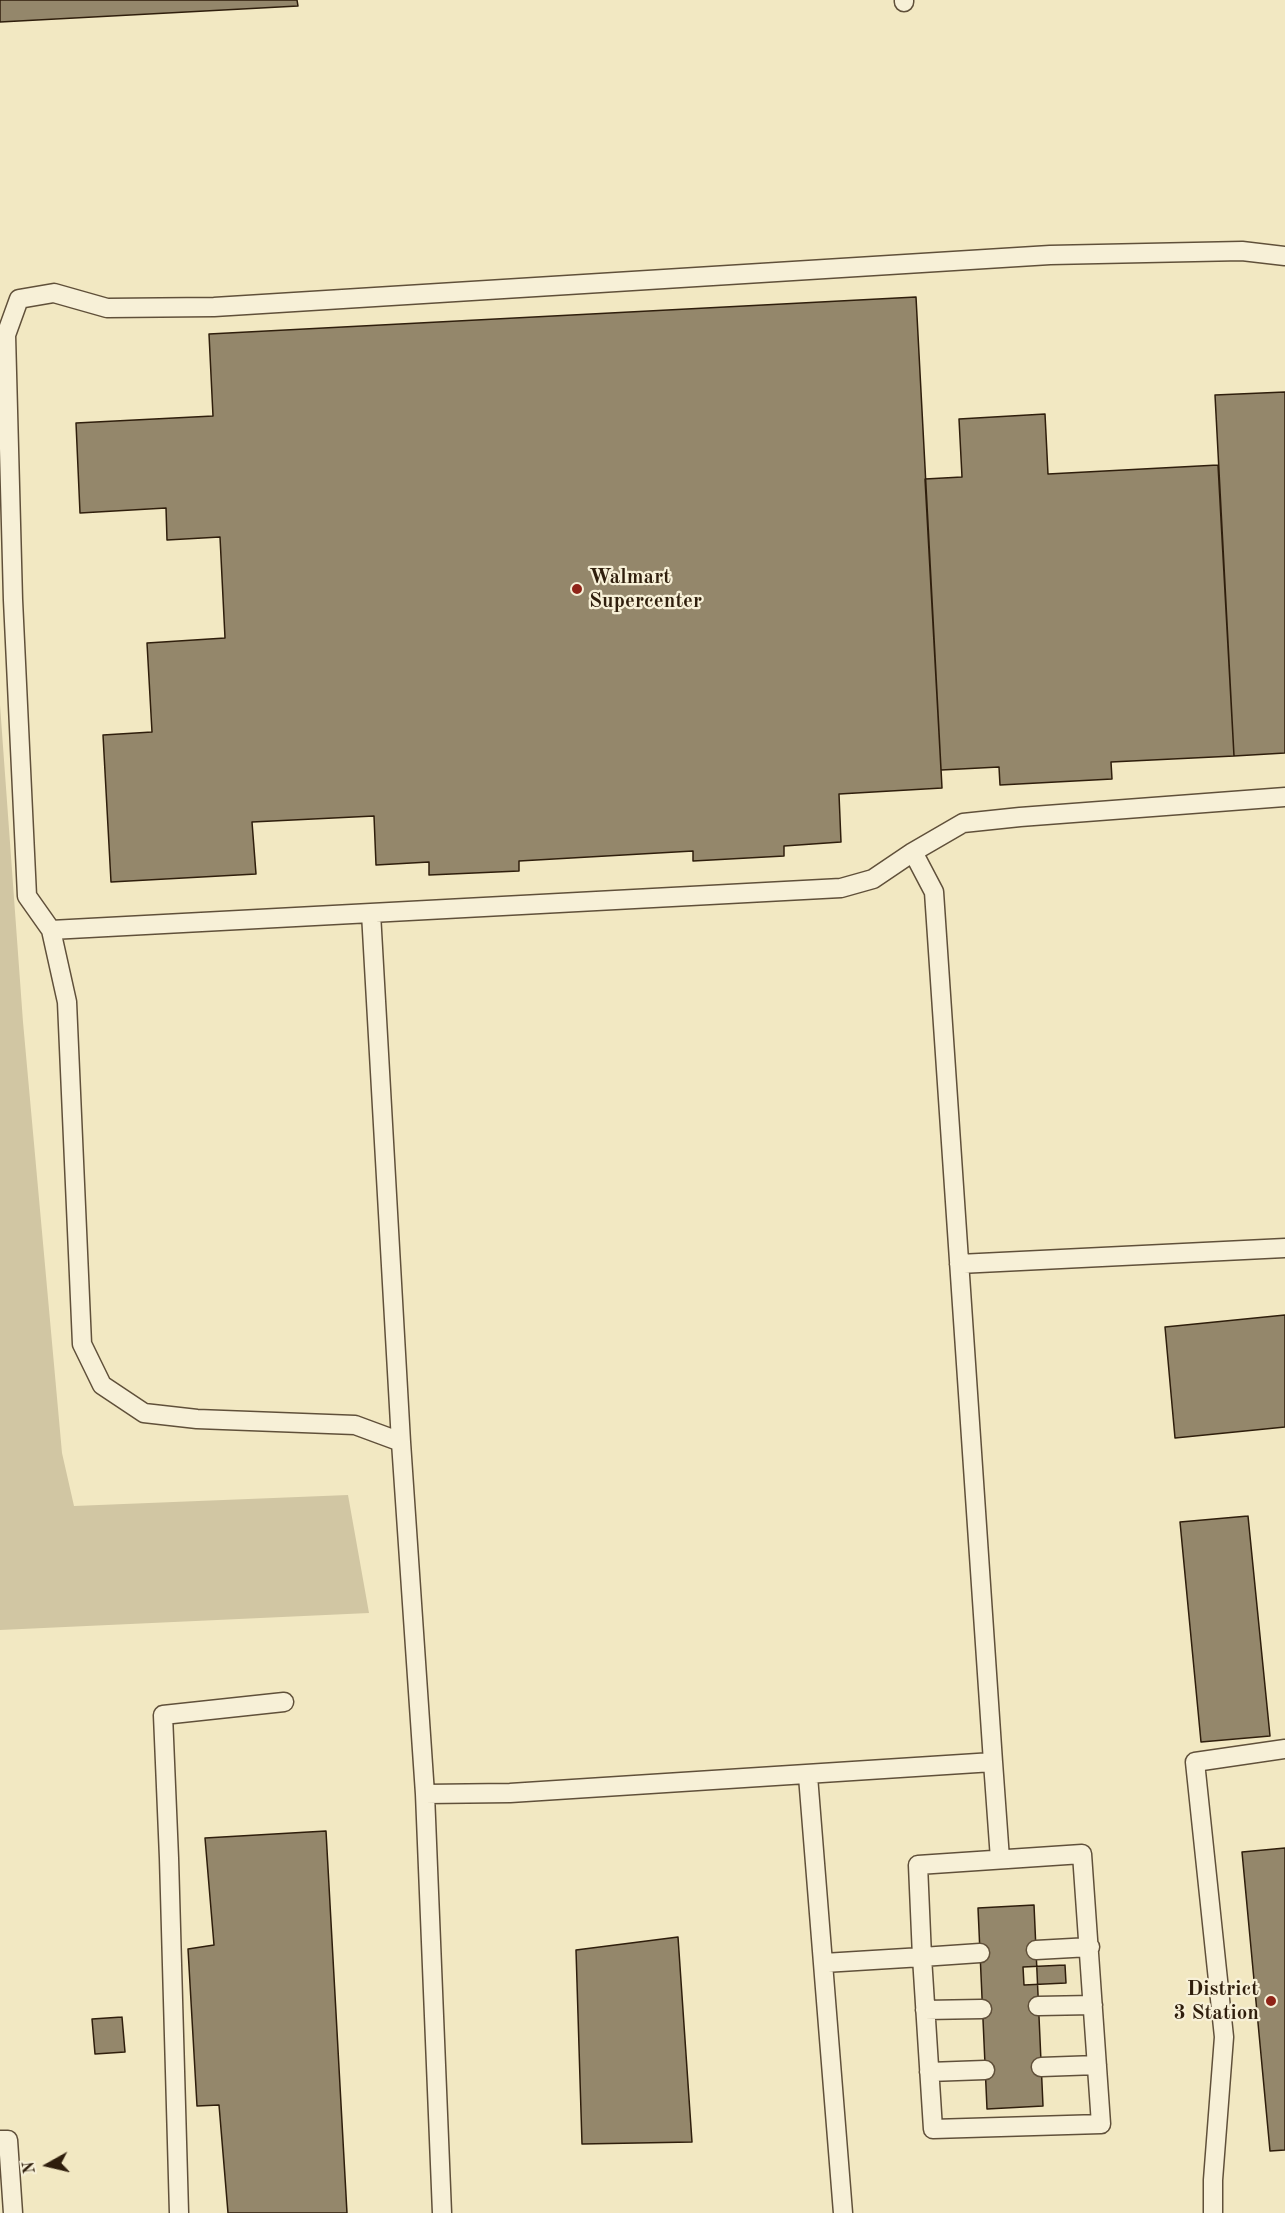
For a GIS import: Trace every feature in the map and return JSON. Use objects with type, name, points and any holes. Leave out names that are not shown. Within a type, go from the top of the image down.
[{"type":"lane","points":[[401,1442],[355,1425],[197,1419],[144,1413],[102,1385],[82,1344],[67,1002],[51,930],[27,896],[13,600],[6,335],[19,299],[54,294],[107,309],[214,307],[1050,255],[1242,250],[1285,256]]},
{"type":"lane","points":[[51,930],[841,888],[873,879],[963,823],[1285,797]]},
{"type":"lane","points":[[914,852],[934,891],[1000,1859]]},
{"type":"lane","points":[[371,913],[401,1442],[424,1794],[442,2213]]},
{"type":"lane","points":[[959,1264],[1285,1248]]},
{"type":"lane","points":[[179,2213],[163,1715],[284,1702]]},
{"type":"lane","points":[[1213,2213],[1213,2180],[1224,2037],[1194,1761],[1285,1749]]},
{"type":"lane","points":[[424,1794],[510,1793],[688,1781],[808,1776],[993,1762]]},
{"type":"lane","points":[[808,1776],[843,2213]]},
{"type":"lane","points":[[1082,1854],[1101,2124],[933,2129],[918,1866],[1000,1859],[1082,1854]]},
{"type":"lane","points":[[1036,1950],[1090,1947]]},
{"type":"lane","points":[[824,1963],[980,1953]]},
{"type":"lane","points":[[1038,2006],[1094,2005]]},
{"type":"lane","points":[[925,2010],[982,2009]]},
{"type":"lane","points":[[1041,2067],[1097,2065]]},
{"type":"lane","points":[[929,2072],[985,2070]]},
{"type":"lane","points":[[0,2140],[8,2140],[13,2213]]},
{"type":"shaded area","points":[[0,705],[23,1022],[62,1453],[74,1506],[348,1495],[369,1613],[0,1630]]},
{"type":"building","points":[[0,0],[297,0],[298,6],[0,22]]},
{"type":"building","name":"Walmart Supercenter","points":[[916,297],[942,788],[839,794],[841,842],[784,846],[784,856],[693,861],[693,851],[519,861],[519,871],[429,875],[429,862],[376,865],[374,816],[252,822],[256,874],[111,882],[103,735],[152,732],[147,643],[225,638],[220,537],[167,540],[166,508],[80,513],[76,423],[213,416],[209,334]]},
{"type":"building","points":[[1285,392],[1285,753],[1234,756],[1215,395]]},
{"type":"building","points":[[1045,414],[1048,474],[1218,465],[1234,756],[1111,762],[1112,779],[1000,785],[999,767],[941,770],[925,479],[962,477],[959,419]]},
{"type":"building","points":[[1285,1315],[1285,1427],[1175,1438],[1165,1327]]},
{"type":"building","points":[[1248,1516],[1270,1736],[1201,1742],[1180,1522]]},
{"type":"building","points":[[326,1831],[347,2213],[228,2213],[219,2105],[197,2106],[188,1949],[214,1945],[205,1838]]},
{"type":"building","name":"District 3 Station","points":[[1285,1848],[1285,2150],[1270,2151],[1242,1852]]},
{"type":"building","points":[[1034,1905],[1043,2106],[987,2109],[978,1908]]},
{"type":"building","points":[[678,1937],[692,2142],[582,2144],[576,1950]]},
{"type":"building","points":[[1065,1965],[1066,1983],[1024,1985],[1023,1967]]},
{"type":"building","points":[[122,2017],[125,2052],[95,2054],[92,2019]]},
{"type":"place","name":"Walmart Supercenter","points":[[577,589]]},
{"type":"place","name":"District 3 Station","points":[[1271,2001]]}]
